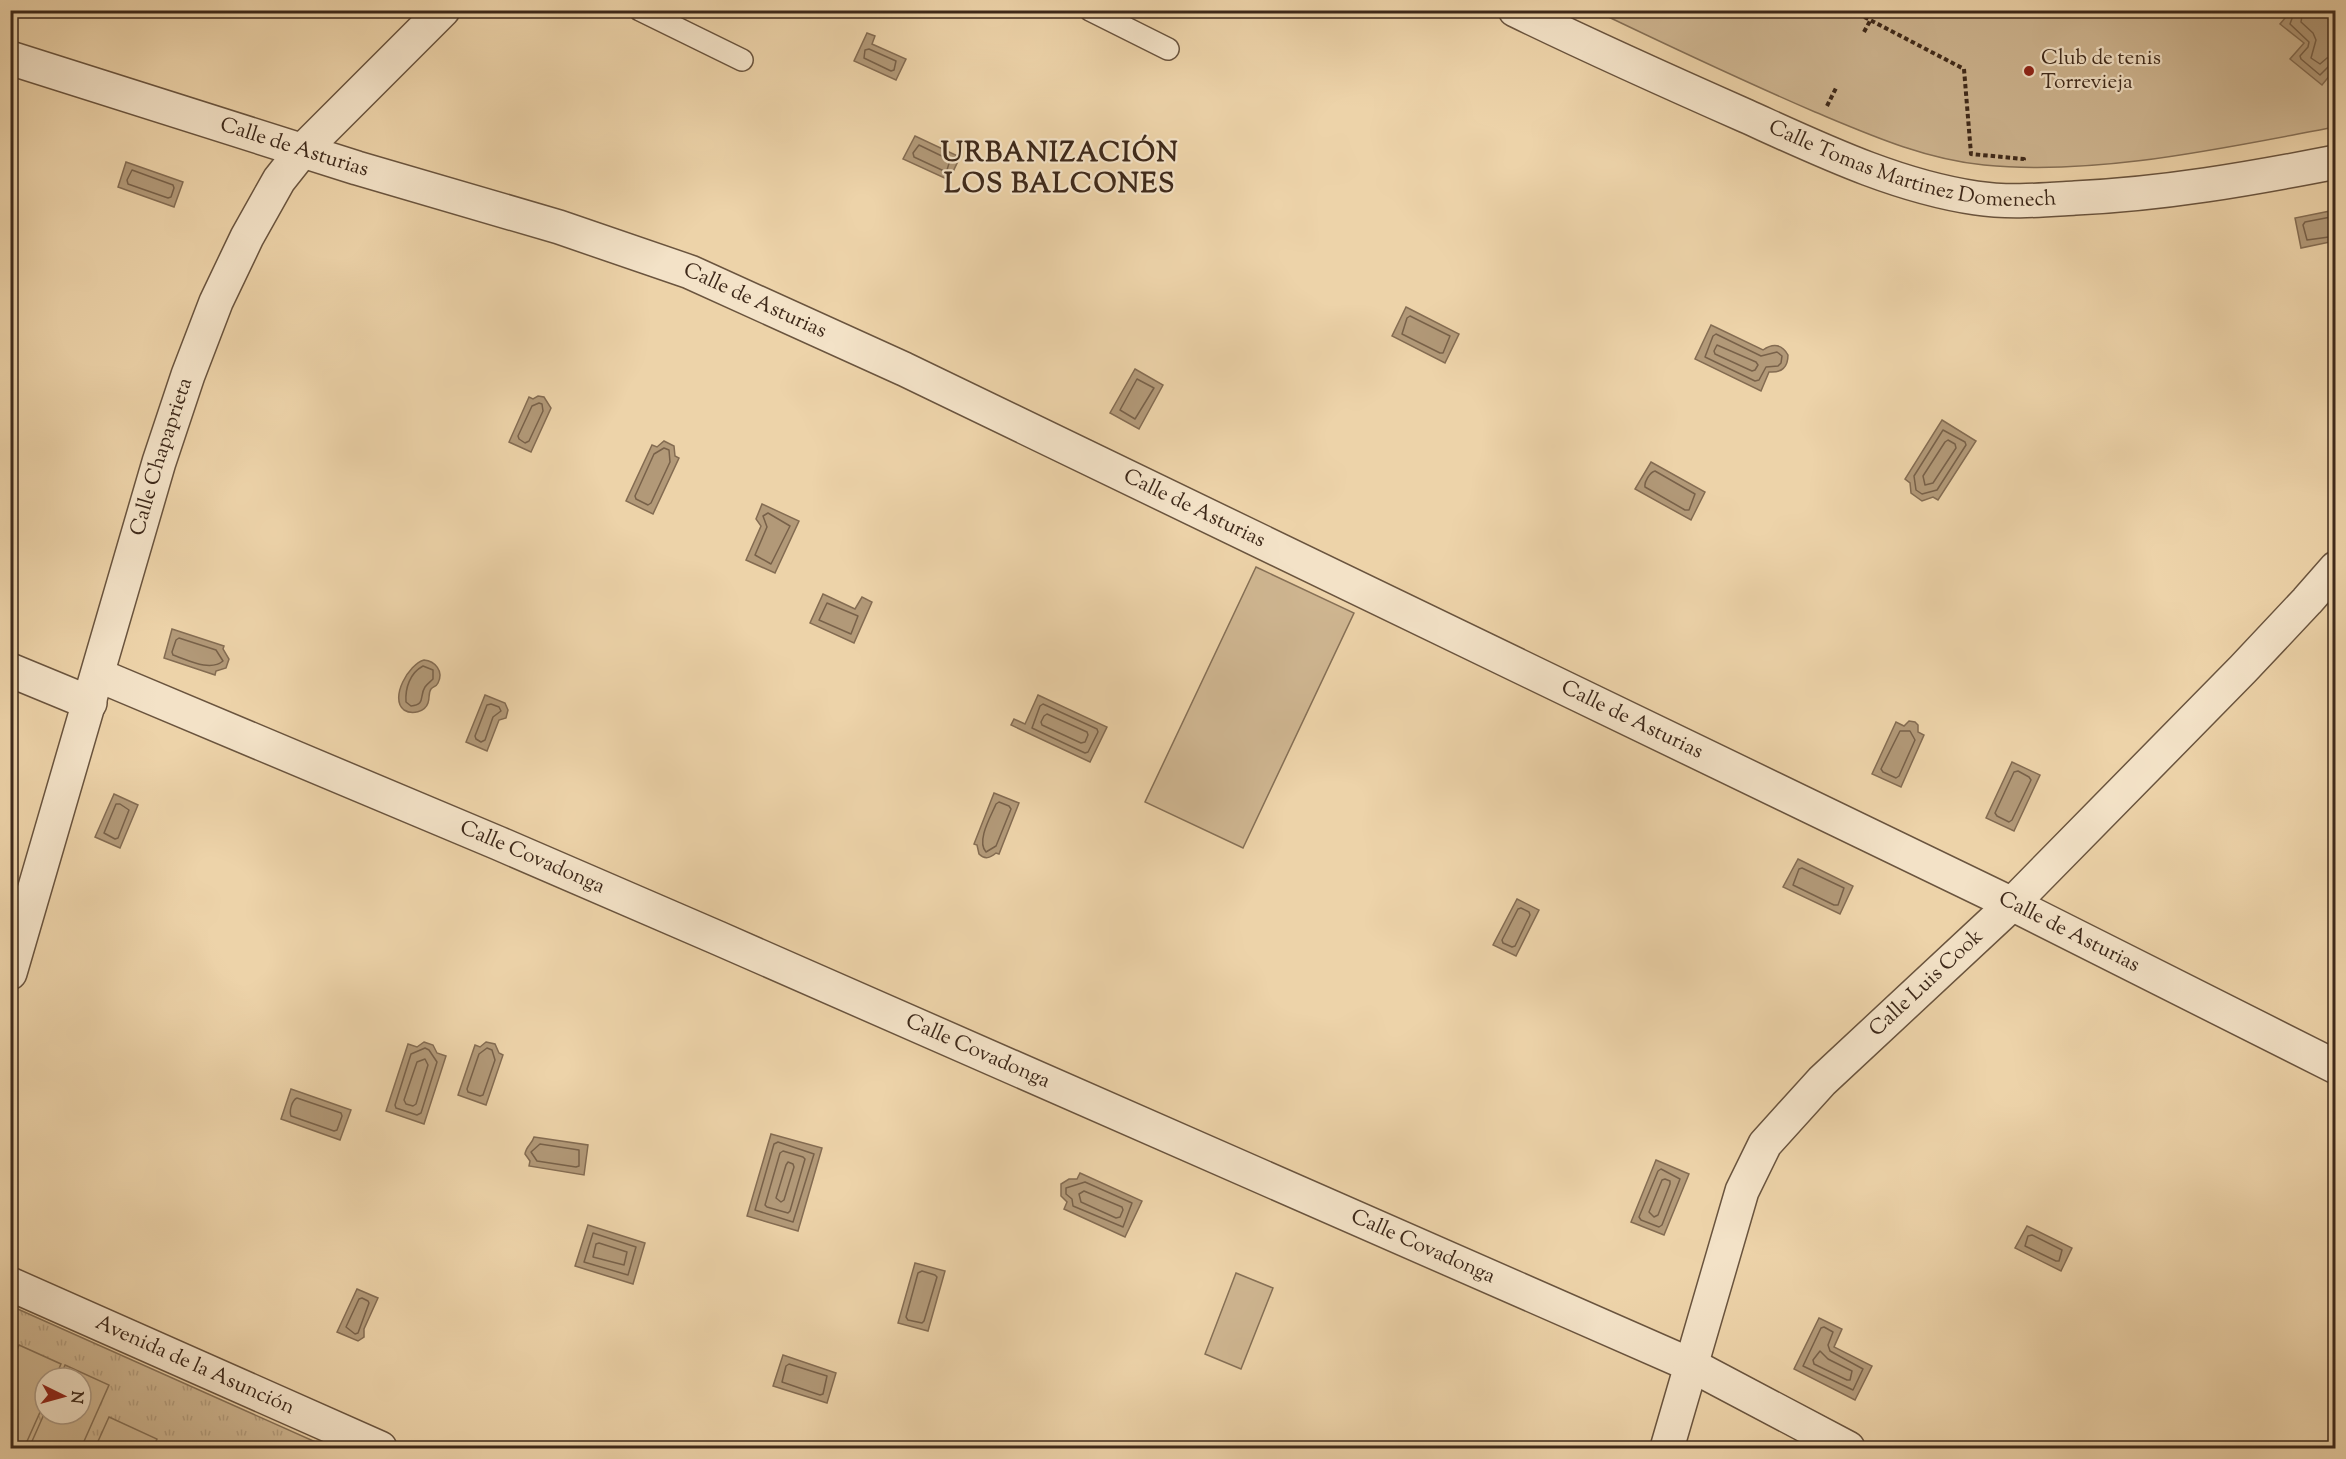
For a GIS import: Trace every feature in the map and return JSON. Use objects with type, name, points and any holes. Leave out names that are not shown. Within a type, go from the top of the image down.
[{"type":"street","name":"Calle Chapaprieta","points":[[10,973],[159,462],[204,333],[247,237],[279,180],[302,151],[443,10]]},
{"type":"street","name":"Calle Tomas Martinez Domenech","points":[[1515,10],[1590,47],[1820,150],[1937,191],[1978,198],[2021,201],[2132,195],[2270,175],[2336,162]]},
{"type":"street","name":"Calle de Asturias","points":[[10,58],[302,151],[559,227],[690,272],[904,369],[2012,904],[2336,1067]]},
{"type":"street","name":"Calle Luis Cook","points":[[1667,1449],[1742,1191],[1765,1144],[1822,1081],[2012,904],[2251,660],[2336,568]]},
{"type":"street","name":"Calle Covadonga","points":[[10,670],[94,689],[641,905],[1691,1365],[1848,1449]]},
{"type":"street","name":"Avenida de la Asunción","points":[[10,1284],[380,1449]]},
{"type":"lane","points":[[640,10],[742,60]]},
{"type":"lane","points":[[1090,10],[1168,49]]},
{"type":"path","points":[[1851,10],[1964,69],[1971,154],[2024,159],[2023,168]]},
{"type":"path","points":[[1864,32],[1870,21]]},
{"type":"path","points":[[1827,106],[1836,88]]},
{"type":"green space","name":"Club de tenis Torrevieja","points":[[1596,11],[2335,11],[2335,127],[2205,151],[2116,163],[2071,167],[2027,167],[1962,162],[1919,152],[1856,129],[1732,75]]},
{"type":"green space","points":[[1256,567],[1354,613],[1243,848],[1145,802]]},
{"type":"green space","points":[[1236,1273],[1273,1288],[1241,1369],[1205,1354]]},
{"type":"green space","points":[[11,1306],[329,1448],[11,1448]]},
{"type":"green space","points":[[19,1345],[61,1364],[60,1366],[33,1366],[34,1426],[24,1448],[11,1448],[11,1364]]},
{"type":"green space","points":[[93,1378],[109,1385],[93,1421]]},
{"type":"green space","points":[[109,1417],[157,1439],[153,1448],[95,1448]]},
{"type":"green space","points":[[39,1426],[91,1426],[81,1448],[29,1448]]},
{"type":"water","points":[[2291,11],[2335,11],[2335,69],[2322,85],[2290,59],[2304,43],[2280,24]]},
{"type":"water","points":[[867,33],[875,36],[872,44],[906,59],[896,80],[854,61]]},
{"type":"water","points":[[915,136],[960,157],[949,180],[903,159]]},
{"type":"water","points":[[126,162],[183,182],[174,207],[118,187]]},
{"type":"water","points":[[2335,210],[2335,241],[2301,248],[2295,218]]},
{"type":"water","points":[[1406,307],[1459,334],[1445,363],[1392,336]]},
{"type":"water","points":[[1711,325],[1763,350],[1770,346],[1780,347],[1788,355],[1787,363],[1781,370],[1769,372],[1761,391],[1695,359]]},
{"type":"water","points":[[1135,369],[1163,385],[1139,429],[1110,413]]},
{"type":"water","points":[[538,396],[544,397],[551,408],[531,452],[509,442],[529,397],[533,399]]},
{"type":"water","points":[[1942,420],[1976,441],[1938,500],[1933,497],[1922,501],[1911,493],[1910,483],[1905,479]]},
{"type":"water","points":[[664,441],[674,446],[675,456],[679,458],[653,514],[626,501],[652,445],[657,447]]},
{"type":"water","points":[[1651,462],[1705,492],[1691,520],[1635,489]]},
{"type":"water","points":[[762,504],[799,521],[775,573],[746,560],[761,526],[756,519]]},
{"type":"water","points":[[823,594],[855,609],[862,597],[872,602],[854,643],[810,623]]},
{"type":"water","points":[[172,629],[224,646],[223,649],[229,659],[226,668],[216,671],[215,675],[164,658]]},
{"type":"water","points":[[424,660],[432,662],[437,667],[440,679],[430,691],[428,703],[424,709],[418,712],[407,712],[400,705],[400,690],[407,674]]},
{"type":"water","points":[[485,695],[505,703],[508,710],[506,718],[499,720],[487,751],[466,742]]},
{"type":"water","points":[[1038,695],[1107,727],[1090,762],[1011,725],[1014,719],[1025,724]]},
{"type":"water","points":[[1909,721],[1915,722],[1918,725],[1918,732],[1924,735],[1901,787],[1872,774],[1896,722],[1904,726]]},
{"type":"water","points":[[2012,762],[2040,775],[2014,831],[1986,818]]},
{"type":"water","points":[[994,793],[1019,803],[999,854],[985,858],[979,854],[977,845],[974,844]]},
{"type":"water","points":[[114,794],[138,805],[120,848],[95,837]]},
{"type":"water","points":[[1798,859],[1853,886],[1840,914],[1783,887]]},
{"type":"water","points":[[1517,899],[1539,910],[1516,956],[1493,945]]},
{"type":"water","points":[[424,1042],[433,1045],[437,1053],[446,1056],[424,1124],[386,1111],[408,1044],[417,1047]]},
{"type":"water","points":[[486,1042],[495,1044],[499,1053],[503,1055],[486,1105],[458,1095],[475,1045],[480,1047]]},
{"type":"water","points":[[291,1089],[351,1110],[340,1140],[281,1119]]},
{"type":"water","points":[[771,1134],[822,1148],[798,1231],[747,1216]]},
{"type":"water","points":[[534,1137],[588,1145],[584,1175],[529,1166],[530,1161],[525,1154]]},
{"type":"water","points":[[1656,1160],[1689,1174],[1664,1235],[1631,1222]]},
{"type":"water","points":[[1080,1173],[1142,1201],[1125,1237],[1064,1209],[1067,1202],[1061,1196],[1061,1184],[1069,1179],[1077,1179]]},
{"type":"water","points":[[588,1225],[645,1243],[633,1284],[575,1266]]},
{"type":"water","points":[[2027,1226],[2072,1248],[2061,1271],[2015,1248]]},
{"type":"water","points":[[915,1263],[945,1271],[928,1331],[898,1323]]},
{"type":"water","points":[[357,1289],[378,1298],[364,1329],[364,1337],[358,1341],[337,1332]]},
{"type":"water","points":[[1819,1318],[1842,1329],[1834,1347],[1872,1366],[1855,1400],[1794,1369]]},
{"type":"water","points":[[783,1355],[836,1373],[827,1403],[773,1386]]},
{"type":"place","name":"Club de tenis Torrevieja","points":[[2029,71]]},
{"type":"district","name":"URBANIZACIÓN LOS BALCONES","points":[[1060,170]]}]
